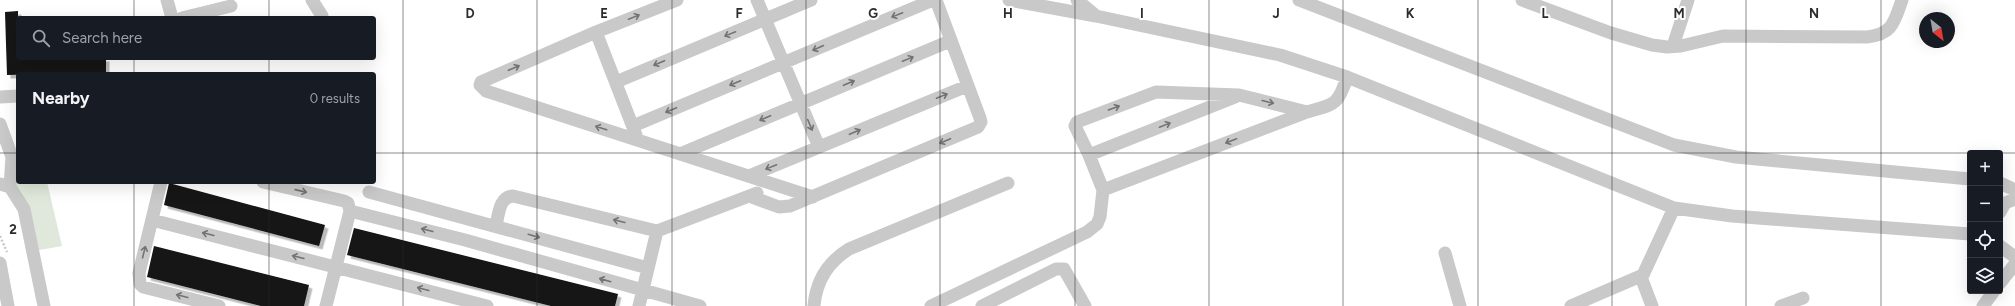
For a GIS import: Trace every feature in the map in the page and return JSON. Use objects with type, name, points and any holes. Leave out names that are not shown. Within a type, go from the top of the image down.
[{"type":"street","points":[[167,0],[171,16]]},
{"type":"street","points":[[312,0],[322,16]]},
{"type":"street","points":[[677,0],[596,32],[481,82],[480,85],[486,91],[813,197]]},
{"type":"street","points":[[757,0],[819,147]]},
{"type":"street","points":[[616,82],[811,0]]},
{"type":"street","points":[[633,126],[934,0],[980,118],[981,122],[978,127],[813,197],[785,207],[749,196]]},
{"type":"street","points":[[1009,0],[1096,16],[1280,55],[1347,77],[1674,208],[1732,216],[1967,234]]},
{"type":"street","points":[[1077,0],[1096,16]]},
{"type":"street","points":[[1299,0],[1674,145],[1736,157],[1967,179]]},
{"type":"street","points":[[1522,0],[1611,33],[1652,44],[1673,46],[1681,46],[1723,36],[1867,37],[1880,35],[1888,29],[1894,20],[1902,0]]},
{"type":"street","points":[[1673,46],[1688,0]]},
{"type":"street","points":[[190,16],[230,6]]},
{"type":"street","points":[[596,32],[638,140]]},
{"type":"street","points":[[680,154],[950,41]]},
{"type":"street","points":[[1103,190],[1307,112],[1330,106],[1338,101],[1347,77]]},
{"type":"street","points":[[749,176],[967,86]]},
{"type":"street","points":[[931,306],[1087,232],[1097,224],[1100,217],[1103,190],[1089,155],[1075,126],[1077,122],[1156,92],[1240,95],[1307,112]]},
{"type":"street","points":[[1089,155],[1240,95]]},
{"type":"street","points":[[0,97],[16,96]]},
{"type":"street","points":[[0,124],[15,153],[5,186],[24,209],[44,306]]},
{"type":"street","points":[[814,306],[815,292],[824,273],[840,255],[849,249],[1008,183]]},
{"type":"street","points":[[161,184],[139,273],[140,284],[219,306]]},
{"type":"street","points":[[272,184],[344,201],[348,204],[350,211],[326,306]]},
{"type":"street","points":[[2003,184],[2015,190]]},
{"type":"street","points":[[496,225],[502,201],[508,196],[513,196],[657,231],[777,185]]},
{"type":"street","points":[[369,192],[496,225],[648,268]]},
{"type":"street","points":[[2003,207],[2005,203],[2015,199]]},
{"type":"street","points":[[1571,306],[1641,277],[1647,270],[1674,208]]},
{"type":"street","points":[[350,211],[465,240],[700,306]]},
{"type":"street","points":[[152,220],[487,306]]},
{"type":"street","points":[[639,306],[657,231]]},
{"type":"street","points":[[2003,248],[2015,257]]},
{"type":"street","points":[[1445,253],[1460,306]]},
{"type":"street","points":[[0,263],[8,306]]},
{"type":"street","points":[[2003,279],[2015,264]]},
{"type":"street","points":[[982,306],[1056,269],[1064,269],[1085,306]]},
{"type":"street","points":[[1641,277],[1652,306]]},
{"type":"street","points":[[1982,306],[1992,294]]},
{"type":"street","points":[[1781,306],[1803,298]]},
{"type":"shaded area","points":[[12,165],[16,166],[16,184],[47,184],[62,246],[34,251],[11,187]]},
{"type":"building","points":[[18,11],[18,16],[16,16],[16,60],[106,60],[106,72],[16,72],[16,75],[7,75],[5,12]]},
{"type":"building","points":[[169,184],[173,184],[325,225],[319,246],[164,205]]},
{"type":"building","points":[[354,228],[618,294],[615,306],[551,306],[347,255]]},
{"type":"building","points":[[154,246],[309,285],[304,306],[261,306],[147,277]]}]
